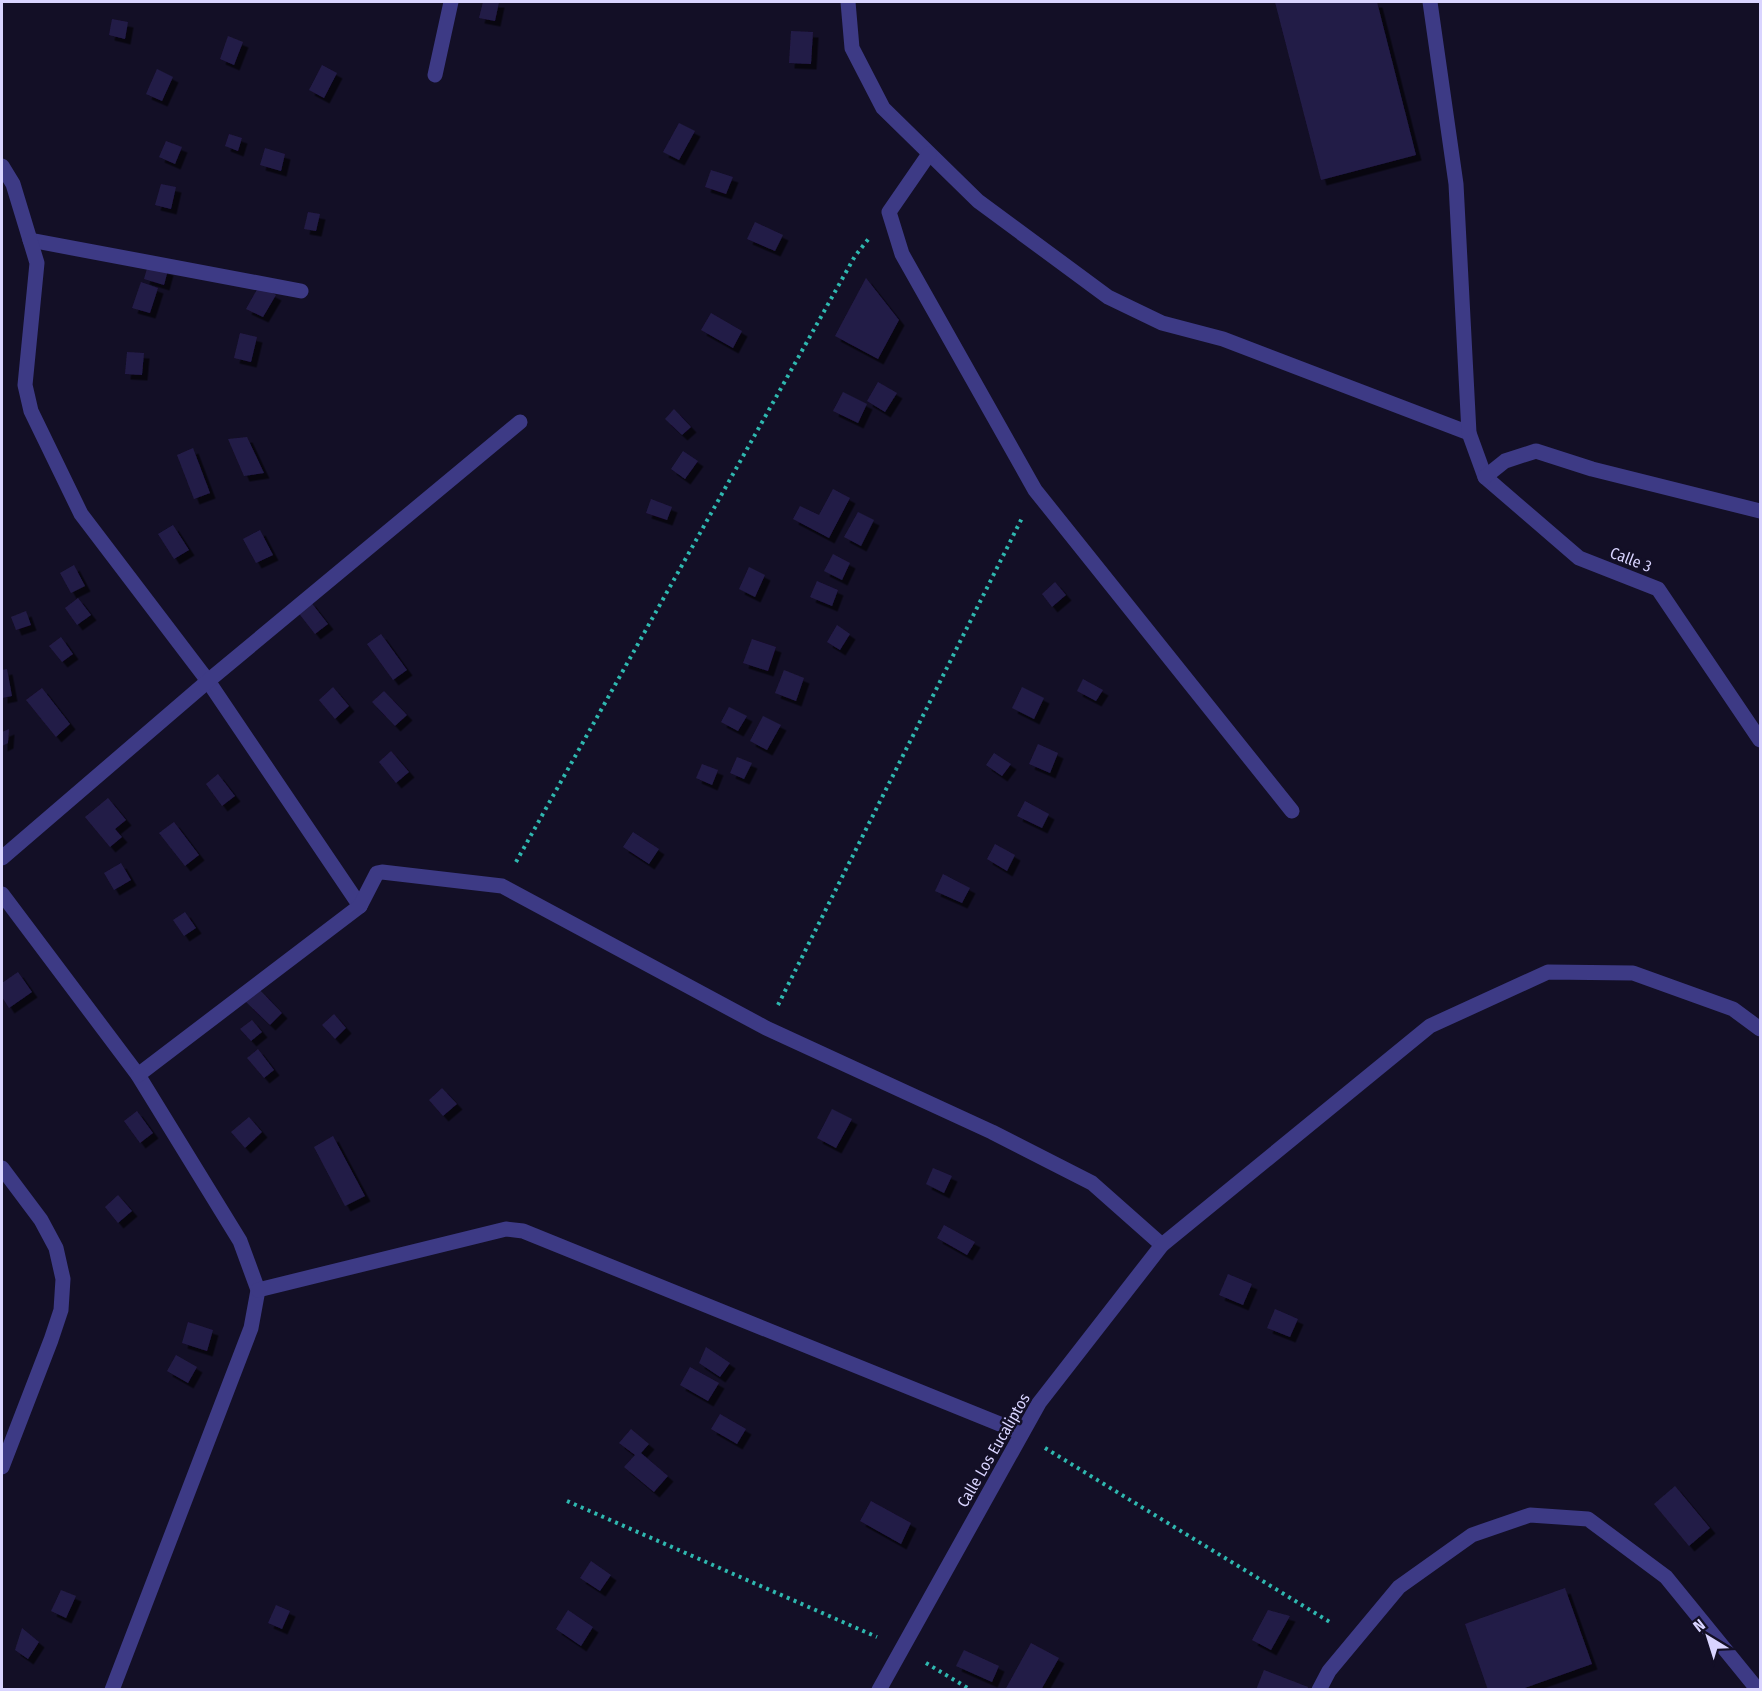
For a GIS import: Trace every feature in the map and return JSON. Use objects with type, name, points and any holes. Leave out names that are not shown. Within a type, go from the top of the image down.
[{"type":"street","points":[[435,75],[451,2]]},
{"type":"street","points":[[848,2],[852,48],[883,108],[978,201],[1108,297],[1162,323],[1223,339],[1469,434]]},
{"type":"street","name":"Calle 3","points":[[1430,2],[1456,184],[1469,434],[1485,477],[1579,558],[1658,589],[1761,740]]},
{"type":"street","points":[[929,154],[889,212],[902,254],[1035,490],[1292,811]]},
{"type":"street","points":[[2,166],[13,184],[37,263],[25,385],[31,411],[81,514],[208,681],[360,906]]},
{"type":"street","points":[[30,240],[301,291]]},
{"type":"street","points":[[2,858],[208,681],[520,422]]},
{"type":"street","points":[[1485,477],[1504,461],[1536,451],[1592,469],[1761,511]]},
{"type":"street","points":[[138,1075],[360,906],[377,873],[502,886],[766,1028],[992,1132],[1092,1183],[1162,1245]]},
{"type":"street","points":[[2,894],[138,1075],[240,1241],[258,1290],[251,1328],[112,1689]]},
{"type":"street","name":"Calle Los Eucaliptos","points":[[879,1689],[1039,1402],[1162,1245],[1430,1026],[1548,972],[1633,973],[1733,1010],[1761,1029]]},
{"type":"street","points":[[2,1168],[41,1220],[56,1248],[63,1279],[61,1310],[2,1467]]},
{"type":"street","points":[[258,1290],[506,1229],[523,1231],[1022,1433]]},
{"type":"street","points":[[1319,1689],[1329,1671],[1399,1587],[1472,1535],[1530,1515],[1587,1519],[1666,1577],[1758,1689]]},
{"type":"path","points":[[502,886],[855,256],[889,212]]},
{"type":"path","points":[[766,1028],[1035,490]]},
{"type":"path","points":[[1022,1433],[1356,1638]]},
{"type":"path","points":[[567,1501],[902,1648],[971,1689]]},
{"type":"building","points":[[483,2],[499,2],[495,21],[479,18]]},
{"type":"building","points":[[1275,2],[1377,2],[1416,155],[1321,180]]},
{"type":"building","points":[[112,19],[128,22],[125,39],[109,35]]},
{"type":"building","points":[[791,31],[813,32],[811,64],[789,63]]},
{"type":"building","points":[[228,36],[243,42],[234,65],[220,59]]},
{"type":"building","points":[[322,65],[337,73],[324,98],[309,90]]},
{"type":"building","points":[[157,69],[173,77],[162,101],[146,94]]},
{"type":"building","points":[[679,123],[695,131],[679,160],[663,152]]},
{"type":"building","points":[[229,134],[242,138],[238,151],[225,146]]},
{"type":"building","points":[[166,141],[182,147],[175,164],[159,157]]},
{"type":"building","points":[[265,148],[285,154],[281,171],[260,165]]},
{"type":"building","points":[[711,170],[733,177],[726,194],[705,187]]},
{"type":"building","points":[[161,184],[176,187],[171,209],[155,205]]},
{"type":"building","points":[[308,212],[320,214],[316,231],[304,229]]},
{"type":"building","points":[[755,222],[783,235],[775,251],[747,239]]},
{"type":"building","points":[[148,265],[168,270],[164,285],[144,279]]},
{"type":"building","points":[[866,278],[899,320],[878,359],[835,336]]},
{"type":"building","points":[[141,282],[158,288],[150,313],[132,308]]},
{"type":"building","points":[[259,286],[276,295],[263,317],[246,309]]},
{"type":"building","points":[[711,313],[742,331],[733,348],[701,330]]},
{"type":"building","points":[[240,333],[257,337],[251,362],[234,358]]},
{"type":"building","points":[[127,352],[144,353],[142,375],[125,374]]},
{"type":"building","points":[[878,382],[897,393],[885,412],[867,401]]},
{"type":"building","points":[[843,392],[867,404],[858,423],[833,411]]},
{"type":"building","points":[[674,409],[691,427],[682,435],[665,419]]},
{"type":"building","points":[[247,437],[264,473],[244,476],[228,439]]},
{"type":"building","points":[[193,448],[210,493],[194,499],[177,455]]},
{"type":"building","points":[[683,451],[698,461],[685,479],[671,469]]},
{"type":"building","points":[[833,489],[850,498],[829,538],[793,519],[800,506],[819,515]]},
{"type":"building","points":[[651,499],[672,507],[667,520],[646,513]]},
{"type":"building","points":[[858,512],[874,520],[861,546],[844,537]]},
{"type":"building","points":[[173,525],[189,550],[174,559],[158,534]]},
{"type":"building","points":[[260,530],[273,555],[256,563],[243,539]]},
{"type":"building","points":[[833,554],[850,563],[842,580],[824,571]]},
{"type":"building","points":[[74,565],[85,586],[71,593],[60,573]]},
{"type":"building","points":[[749,567],[765,575],[755,597],[739,589]]},
{"type":"building","points":[[817,581],[838,590],[832,606],[810,597]]},
{"type":"building","points":[[1055,582],[1066,595],[1052,607],[1042,594]]},
{"type":"building","points":[[78,598],[91,615],[77,625],[65,608]]},
{"type":"building","points":[[310,601],[328,624],[315,634],[297,611]]},
{"type":"building","points":[[26,611],[31,625],[16,630],[11,617]]},
{"type":"building","points":[[837,625],[850,634],[840,650],[827,642]]},
{"type":"building","points":[[381,634],[407,670],[393,680],[367,644]]},
{"type":"building","points":[[61,637],[73,654],[62,662],[49,646]]},
{"type":"building","points":[[752,639],[776,647],[768,671],[743,663]]},
{"type":"building","points":[[7,669],[12,696],[2,698],[2,670]]},
{"type":"building","points":[[784,670],[804,678],[796,701],[775,693]]},
{"type":"building","points":[[1083,679],[1103,690],[1096,701],[1077,691]]},
{"type":"building","points":[[333,687],[349,706],[335,719],[319,700]]},
{"type":"building","points":[[1022,687],[1044,698],[1034,719],[1012,708]]},
{"type":"building","points":[[42,688],[70,724],[56,737],[26,700]]},
{"type":"building","points":[[384,691],[407,715],[395,726],[372,702]]},
{"type":"building","points":[[729,707],[747,716],[738,731],[721,722]]},
{"type":"building","points":[[763,716],[781,725],[767,750],[750,741]]},
{"type":"building","points":[[9,729],[8,743],[2,746],[2,732]]},
{"type":"building","points":[[1038,744],[1058,753],[1050,773],[1029,764]]},
{"type":"building","points":[[391,751],[409,772],[396,783],[379,762]]},
{"type":"building","points":[[994,753],[1011,764],[1002,776],[986,765]]},
{"type":"building","points":[[737,757],[752,763],[744,779],[730,773]]},
{"type":"building","points":[[702,764],[718,770],[712,785],[696,778]]},
{"type":"building","points":[[218,774],[235,796],[222,806],[206,784]]},
{"type":"building","points":[[108,798],[126,820],[115,829],[122,837],[110,847],[85,817]]},
{"type":"building","points":[[1025,801],[1049,814],[1042,828],[1017,816]]},
{"type":"building","points":[[174,822],[199,855],[185,866],[159,833]]},
{"type":"building","points":[[633,832],[659,849],[649,864],[623,847]]},
{"type":"building","points":[[995,844],[1015,855],[1007,871],[987,859]]},
{"type":"building","points":[[121,863],[131,880],[114,890],[104,873]]},
{"type":"building","points":[[943,874],[970,888],[962,903],[935,891]]},
{"type":"building","points":[[185,912],[196,928],[184,936],[173,920]]},
{"type":"building","points":[[18,972],[32,992],[9,1008],[2,997],[2,983]]},
{"type":"building","points":[[258,988],[282,1013],[270,1025],[245,1001]]},
{"type":"building","points":[[334,1014],[346,1028],[335,1039],[322,1025]]},
{"type":"building","points":[[252,1020],[262,1032],[251,1041],[240,1029]]},
{"type":"building","points":[[258,1049],[274,1070],[264,1078],[247,1058]]},
{"type":"building","points":[[442,1088],[457,1104],[443,1116],[429,1100]]},
{"type":"building","points":[[832,1109],[852,1119],[836,1148],[817,1138]]},
{"type":"building","points":[[137,1111],[153,1133],[140,1143],[124,1121]]},
{"type":"building","points":[[249,1117],[262,1132],[245,1148],[231,1132]]},
{"type":"building","points":[[333,1136],[365,1196],[345,1206],[314,1147]]},
{"type":"building","points":[[933,1168],[952,1176],[944,1193],[926,1184]]},
{"type":"building","points":[[118,1195],[132,1211],[118,1223],[105,1207]]},
{"type":"building","points":[[944,1225],[975,1242],[967,1255],[937,1238]]},
{"type":"building","points":[[1228,1274],[1252,1284],[1243,1305],[1219,1295]]},
{"type":"building","points":[[1275,1309],[1298,1319],[1290,1337],[1267,1328]]},
{"type":"building","points":[[188,1322],[213,1330],[207,1351],[182,1343]]},
{"type":"building","points":[[706,1347],[730,1363],[720,1377],[699,1363]]},
{"type":"building","points":[[176,1355],[197,1367],[188,1383],[167,1371]]},
{"type":"building","points":[[690,1367],[719,1383],[708,1401],[680,1385]]},
{"type":"building","points":[[720,1414],[746,1429],[737,1444],[711,1429]]},
{"type":"building","points":[[631,1429],[649,1444],[641,1453],[668,1476],[654,1492],[624,1467],[635,1455],[619,1443]]},
{"type":"building","points":[[1675,1486],[1710,1528],[1689,1546],[1654,1504]]},
{"type":"building","points":[[871,1501],[911,1523],[901,1544],[860,1521]]},
{"type":"building","points":[[591,1561],[611,1575],[600,1591],[580,1578]]},
{"type":"building","points":[[1565,1588],[1592,1664],[1519,1690],[1488,1690],[1465,1624]]},
{"type":"building","points":[[61,1590],[76,1596],[66,1618],[51,1611]]},
{"type":"building","points":[[276,1605],[290,1611],[282,1629],[268,1623]]},
{"type":"building","points":[[568,1610],[593,1627],[581,1646],[556,1629]]},
{"type":"building","points":[[1268,1610],[1290,1616],[1271,1650],[1252,1640]]},
{"type":"building","points":[[22,1628],[39,1642],[28,1659],[15,1650]]},
{"type":"building","points":[[1031,1643],[1059,1658],[1041,1690],[1005,1690]]},
{"type":"building","points":[[964,1650],[999,1666],[992,1682],[956,1666]]},
{"type":"building","points":[[1264,1670],[1308,1687],[1307,1690],[1256,1690]]}]
